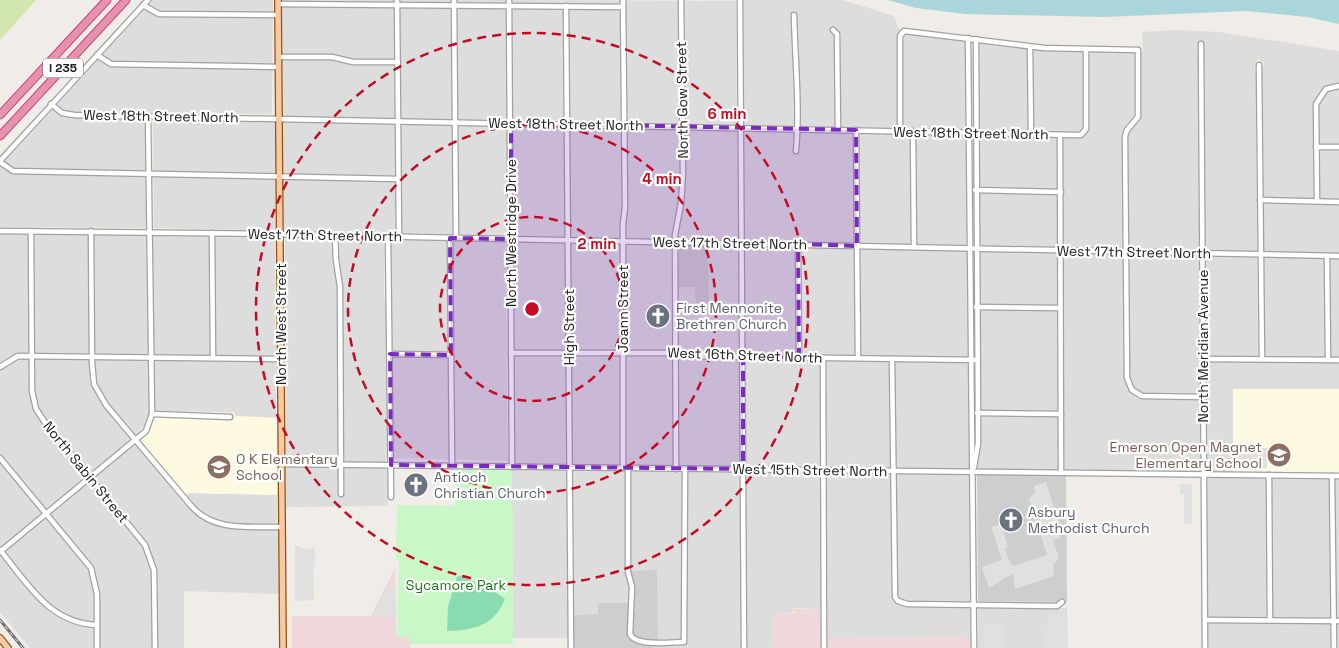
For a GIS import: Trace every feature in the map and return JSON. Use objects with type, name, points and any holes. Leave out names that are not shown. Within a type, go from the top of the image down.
[{"type":"highway","name":"I 235","points":[[0,115],[107,0]]},
{"type":"highway","name":"I 235","points":[[0,136],[126,0]]},
{"type":"main road","name":"North West Street","points":[[278,2],[282,648]]},
{"type":"main road","points":[[0,638],[8,648]]},
{"type":"street","points":[[148,0],[0,162],[13,171],[399,179]]},
{"type":"street","name":"North Westridge Drive","points":[[509,0],[512,467]]},
{"type":"street","name":"Joann Street","points":[[623,0],[625,207],[622,353],[628,572],[632,587],[630,634],[632,638],[643,642],[684,642],[685,469]]},
{"type":"street","name":"North Gow Street","points":[[676,469],[675,242],[681,203],[681,0]]},
{"type":"street","points":[[740,0],[744,648]]},
{"type":"street","points":[[278,2],[397,2],[509,6],[623,7]]},
{"type":"street","points":[[397,2],[399,237]]},
{"type":"street","points":[[454,3],[456,238]]},
{"type":"street","points":[[143,5],[159,14],[278,15]]},
{"type":"street","name":"High Street","points":[[566,6],[571,648]]},
{"type":"street","points":[[794,15],[798,129],[796,152]]},
{"type":"street","points":[[833,30],[837,34],[838,130]]},
{"type":"street","points":[[900,131],[900,38],[904,31],[1030,47],[1138,50],[1138,117],[1126,130],[1125,136],[1128,384],[1132,390],[1142,396],[1204,398]]},
{"type":"street","points":[[968,38],[974,471],[974,648]]},
{"type":"street","points":[[974,471],[978,444],[976,39]]},
{"type":"street","name":"North Meridian Avenue","points":[[1201,44],[1205,648]]},
{"type":"street","points":[[1030,47],[1030,134]]},
{"type":"street","name":"West 18th Street North","points":[[51,104],[62,113],[68,115],[455,121],[1060,135],[1084,133],[1087,122],[1086,50]]},
{"type":"street","points":[[97,55],[111,64],[278,67]]},
{"type":"street","points":[[278,57],[332,57],[353,62],[398,62]]},
{"type":"street","points":[[1259,65],[1262,359]]},
{"type":"street","points":[[1317,201],[1316,104],[1324,91],[1330,87],[1339,86]]},
{"type":"street","points":[[97,625],[75,623],[50,609],[1,551],[146,431],[152,414],[148,116]]},
{"type":"street","points":[[856,130],[858,358]]},
{"type":"street","points":[[913,131],[914,247]]},
{"type":"street","points":[[1060,135],[1061,472]]},
{"type":"street","points":[[1316,147],[1339,147]]},
{"type":"street","points":[[970,190],[1061,192]]},
{"type":"street","points":[[1260,200],[1339,202]]},
{"type":"street","name":"West 17th Street North","points":[[0,231],[335,235],[1339,256]]},
{"type":"street","name":"North Sabin Street","points":[[31,231],[32,391],[36,408],[44,421],[90,478],[140,536],[149,554],[155,584],[155,648]]},
{"type":"street","points":[[91,232],[94,384],[106,405],[193,508],[205,519],[218,524],[282,527]]},
{"type":"street","points":[[212,233],[213,358]]},
{"type":"street","points":[[335,235],[340,287],[341,494]]},
{"type":"street","points":[[388,236],[391,497]]},
{"type":"street","points":[[450,238],[452,466]]},
{"type":"street","points":[[798,244],[799,357]]},
{"type":"street","points":[[1327,256],[1328,360]]},
{"type":"street","points":[[971,307],[1060,308]]},
{"type":"street","name":"West 16th Street North","points":[[511,353],[622,353],[978,360]]},
{"type":"street","points":[[390,354],[451,355]]},
{"type":"street","points":[[0,367],[13,357],[33,355],[281,359]]},
{"type":"street","points":[[823,358],[824,648]]},
{"type":"street","points":[[892,359],[895,597],[901,603],[930,604],[1057,606],[1062,602]]},
{"type":"street","points":[[1204,359],[1339,360]]},
{"type":"street","points":[[972,413],[1061,414]]},
{"type":"street","points":[[152,414],[230,417]]},
{"type":"street","points":[[0,458],[94,574],[97,594],[97,648]]},
{"type":"street","name":"West 15th Street North","points":[[281,464],[1339,476]]},
{"type":"street","points":[[1269,475],[1270,620]]},
{"type":"street","points":[[1332,476],[1336,621],[1334,648]]},
{"type":"street","points":[[1205,620],[1336,621]]},
{"type":"highlighted area","points":[[511,123],[856,130],[857,246],[798,244],[799,357],[743,356],[743,469],[391,465],[390,354],[451,355],[450,238],[511,239]]},
{"type":"shaded area","points":[[153,0],[273,0],[272,114],[147,114],[146,228],[0,227],[0,166]]},
{"type":"shaded area","points":[[282,0],[506,0],[506,8],[620,10],[626,7],[618,4],[514,3],[511,0],[736,1],[738,240],[154,228],[153,120],[283,121]]},
{"type":"shaded area","points":[[742,0],[843,0],[894,16],[899,29],[905,33],[966,42],[972,637],[827,638],[827,609],[793,608],[793,612],[774,613],[774,648],[653,648],[653,644],[658,643],[657,570],[630,580],[630,603],[599,603],[598,614],[569,615],[568,638],[513,638],[512,469],[678,471],[678,287],[696,287],[709,303],[708,246],[744,246]]},
{"type":"shaded area","points":[[1176,30],[1219,32],[1339,51],[1339,389],[1233,389],[1233,471],[979,469],[977,467],[980,441],[978,42],[1060,51],[1143,52],[1142,32]],"holes":[[[1258,59],[1265,63],[1261,70],[1261,361],[1258,356],[1256,73],[1254,64]]]},
{"type":"shaded area","points":[[0,233],[275,238],[276,418],[237,416],[234,412],[150,411],[145,425],[131,438],[182,499],[188,493],[277,495],[279,594],[184,591],[184,648],[30,648],[0,612]]},
{"type":"shaded area","points":[[395,238],[671,245],[673,465],[515,463],[513,301],[506,301],[508,461],[386,458],[388,506],[286,507],[285,239],[384,242],[384,298],[391,299],[391,240]]},
{"type":"shaded area","points":[[679,245],[708,246],[709,303],[696,303],[695,287],[678,287]]},
{"type":"shaded area","points":[[1233,389],[1339,389],[1339,473],[1233,471]]},
{"type":"shaded area","name":"O K Elementary School","points":[[237,416],[276,418],[277,495],[189,493],[186,496],[140,441],[149,430],[155,417],[228,421]]},
{"type":"shaded area","points":[[1236,448],[1267,448],[1267,468],[1235,467]]},
{"type":"shaded area","points":[[977,475],[1066,475],[1067,602],[978,601]]},
{"type":"shaded area","points":[[1206,478],[1339,478],[1339,648],[1207,648]]},
{"type":"shaded area","points":[[1046,482],[1060,527],[1057,529],[1060,538],[1053,540],[1059,558],[1053,565],[1054,576],[1015,589],[1013,573],[989,588],[982,567],[1002,560],[991,527],[1001,524],[1008,547],[1005,548],[1007,556],[1013,566],[1047,555],[1029,498],[1035,493],[1034,486]]},
{"type":"shaded area","points":[[1180,484],[1192,484],[1192,524],[1184,524],[1184,494],[1180,493]]},
{"type":"shaded area","points":[[295,545],[308,550],[315,547],[315,566],[313,567],[314,600],[295,601]]},
{"type":"shaded area","points":[[395,568],[396,636],[410,637],[410,648],[292,648],[292,616],[371,616]]},
{"type":"shaded area","points":[[657,570],[658,644],[653,644],[653,648],[574,648],[573,615],[598,614],[598,603],[630,603],[630,580],[626,571]]},
{"type":"shaded area","points":[[389,584],[393,584],[392,589],[396,589],[396,617],[374,617],[374,611]]},
{"type":"shaded area","points":[[978,607],[1067,608],[1068,648],[978,648]]},
{"type":"shaded area","points":[[794,609],[821,609],[821,648],[774,648],[773,613],[794,613]]},
{"type":"shaded area","points":[[1049,615],[1067,615],[1067,648],[1046,648],[1046,626],[1049,626]]},
{"type":"shaded area","points":[[984,624],[1006,624],[1006,648],[984,648]]},
{"type":"shaded area","points":[[972,637],[972,648],[827,648],[827,638]]},
{"type":"green space","points":[[0,0],[36,0],[0,40]]},
{"type":"green space","name":"Sycamore Park","points":[[456,468],[512,469],[513,644],[410,644],[409,637],[397,637],[399,560],[396,560],[397,505],[455,506]]},
{"type":"green space","points":[[460,576],[488,587],[505,599],[495,615],[482,625],[474,628],[447,631],[448,607],[457,577]]},
{"type":"water","points":[[888,0],[1339,0],[1339,24],[1307,17],[1247,11],[1104,17],[965,14],[916,8]]},
{"type":"railway","points":[[0,620],[23,648]]},
{"type":"place","name":"First Mennonite Brethren Church","points":[[658,316]]},
{"type":"place","name":"Emerson Open Magnet Elementary School","points":[[1279,455]]},
{"type":"place","name":"O K Elementary School","points":[[219,467]]},
{"type":"place","name":"Antioch Christian Church","points":[[416,485]]},
{"type":"place","name":"Asbury Methodist Church","points":[[1011,520]]}]
